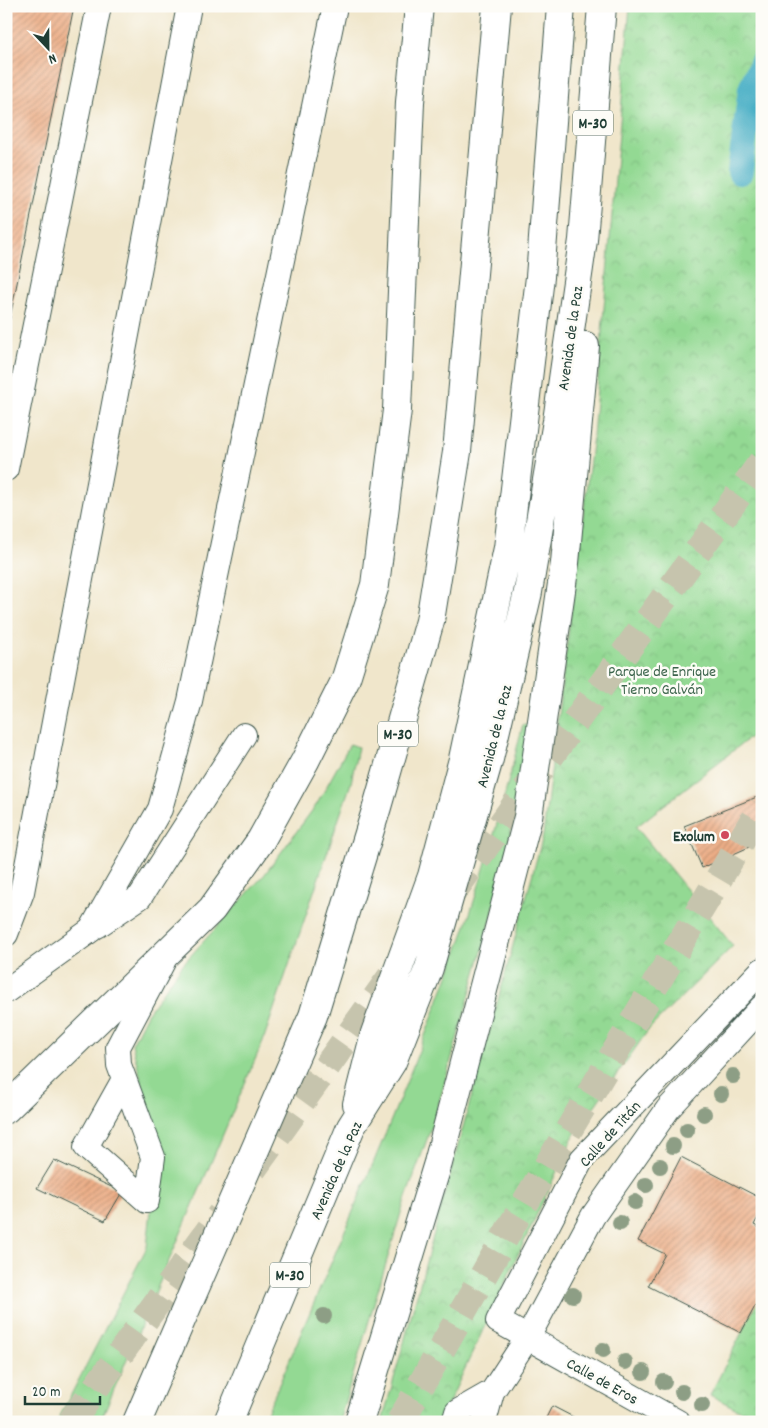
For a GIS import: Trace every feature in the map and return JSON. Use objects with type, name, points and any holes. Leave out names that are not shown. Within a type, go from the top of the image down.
[{"type":"highway","points":[[6,1109],[166,956],[212,909],[265,832],[305,761],[345,681],[375,585],[397,410],[410,102],[419,6]]},
{"type":"highway","name":"M-30","points":[[136,1422],[313,1016],[377,807],[430,621],[457,452],[497,6]]},
{"type":"highway","points":[[351,1128],[375,1033],[432,876],[463,759],[508,548],[540,277],[561,6]]},
{"type":"highway","name":"Avenida de la Paz","points":[[228,1422],[351,1128],[392,1062],[429,968],[489,759],[528,592],[557,421],[583,240],[602,6]]},
{"type":"highway","points":[[359,1422],[438,1162],[528,817],[565,563],[593,260],[583,240]]},
{"type":"street","points":[[6,469],[99,6]]},
{"type":"street","points":[[6,934],[22,892],[189,6]]},
{"type":"street","points":[[91,930],[160,809],[190,701],[335,6]]},
{"type":"street","points":[[6,991],[140,897],[244,735]]},
{"type":"street","points":[[124,1079],[86,1147],[147,1201],[152,1157],[119,1065],[118,1047],[166,956]]},
{"type":"street","name":"Calle de Titán","points":[[528,1337],[498,1321],[582,1159],[762,970]]},
{"type":"street","name":"Calle de Titán","points":[[484,1422],[492,1392],[528,1337],[593,1216],[668,1109],[762,1007]]},
{"type":"street","name":"Calle de Eros","points":[[528,1337],[678,1422]]},
{"type":"street","name":"Calle de Titán","points":[[454,1422],[457,1412],[492,1392]]},
{"type":"green space","name":"Parque de Enrique Tierno Galván","points":[[630,6],[762,6],[762,728],[636,827],[733,946],[649,1029],[574,1135],[440,1422],[382,1422],[543,836],[593,436]]},
{"type":"green space","points":[[523,724],[528,726],[515,813],[491,920],[434,1120],[403,1206],[339,1422],[263,1422],[385,1134],[454,960],[492,843]]},
{"type":"green space","points":[[350,744],[358,747],[351,783],[263,1041],[100,1422],[57,1422],[147,1247],[158,1147],[132,1044],[147,1014],[183,964],[265,874],[317,804]]},
{"type":"green space","points":[[762,1293],[762,1422],[710,1395]]},
{"type":"building","points":[[6,6],[74,6],[7,332],[6,332]]},
{"type":"building","name":"Exolum","points":[[762,795],[762,856],[756,844],[702,868],[684,826]]},
{"type":"building","points":[[681,1157],[762,1199],[762,1210],[754,1225],[762,1229],[762,1293],[741,1333],[648,1286],[665,1254],[638,1241]]},
{"type":"building","points":[[54,1160],[122,1192],[105,1221],[37,1188]]},
{"type":"building","points":[[552,1406],[583,1422],[544,1422]]},
{"type":"waterway","points":[[740,172],[751,89],[762,63]]},
{"type":"tunnel","points":[[452,893],[762,462]]},
{"type":"tunnel","points":[[400,1422],[512,1225],[762,806]]},
{"type":"tunnel","points":[[253,1169],[391,977]]},
{"type":"tunnel","points":[[71,1422],[221,1214]]},
{"type":"place","name":"Exolum","points":[[725,835]]}]
